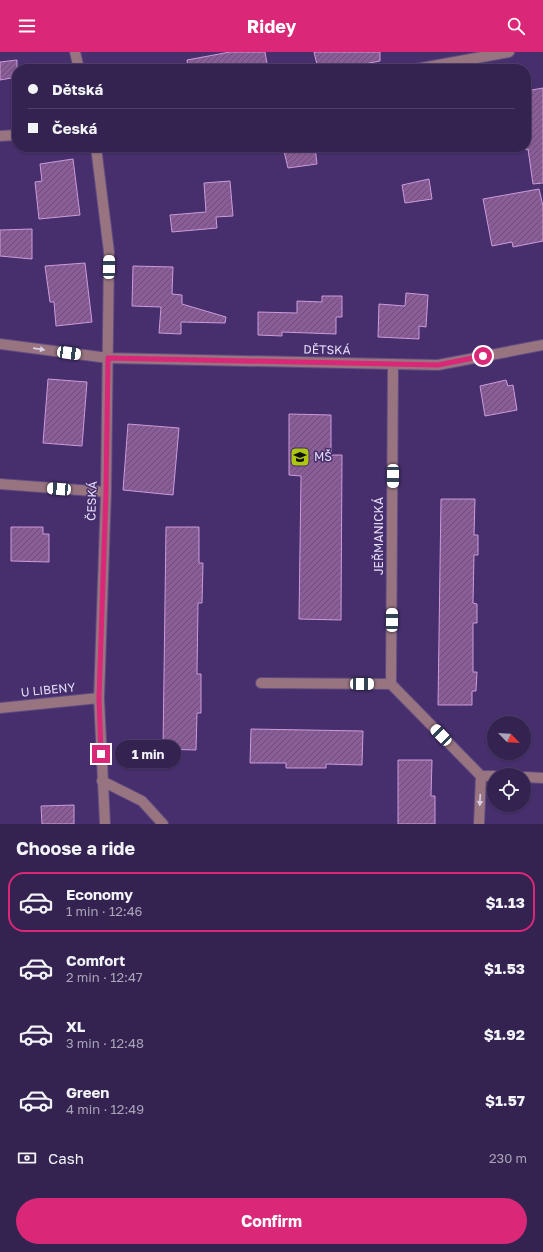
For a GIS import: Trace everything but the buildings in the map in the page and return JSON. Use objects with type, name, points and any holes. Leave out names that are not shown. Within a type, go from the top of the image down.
[{"type":"street","points":[[75,52],[78,64]]},
{"type":"street","points":[[443,64],[509,52]]},
{"type":"street","points":[[0,136],[12,135]]},
{"type":"street","name":"ČESKÁ","points":[[97,152],[109,252],[106,492],[99,698],[105,824]]},
{"type":"street","name":"DĚTSKÁ","points":[[0,344],[108,358],[438,365],[543,345]]},
{"type":"street","name":"JEŘMANICKÁ","points":[[391,684],[393,364]]},
{"type":"street","points":[[0,484],[106,492]]},
{"type":"street","points":[[261,683],[391,684],[481,776],[487,776]]},
{"type":"street","name":"U LIBENY","points":[[0,708],[99,698]]},
{"type":"street","points":[[479,824],[481,776]]},
{"type":"street","points":[[531,777],[543,778]]},
{"type":"street","points":[[102,781],[142,801],[163,824]]},
{"type":"place","name":"MŠ","points":[[300,457]]},
{"type":"route","points":[[101,754],[99,698],[106,492],[108,358],[438,365],[483,356]]}]
